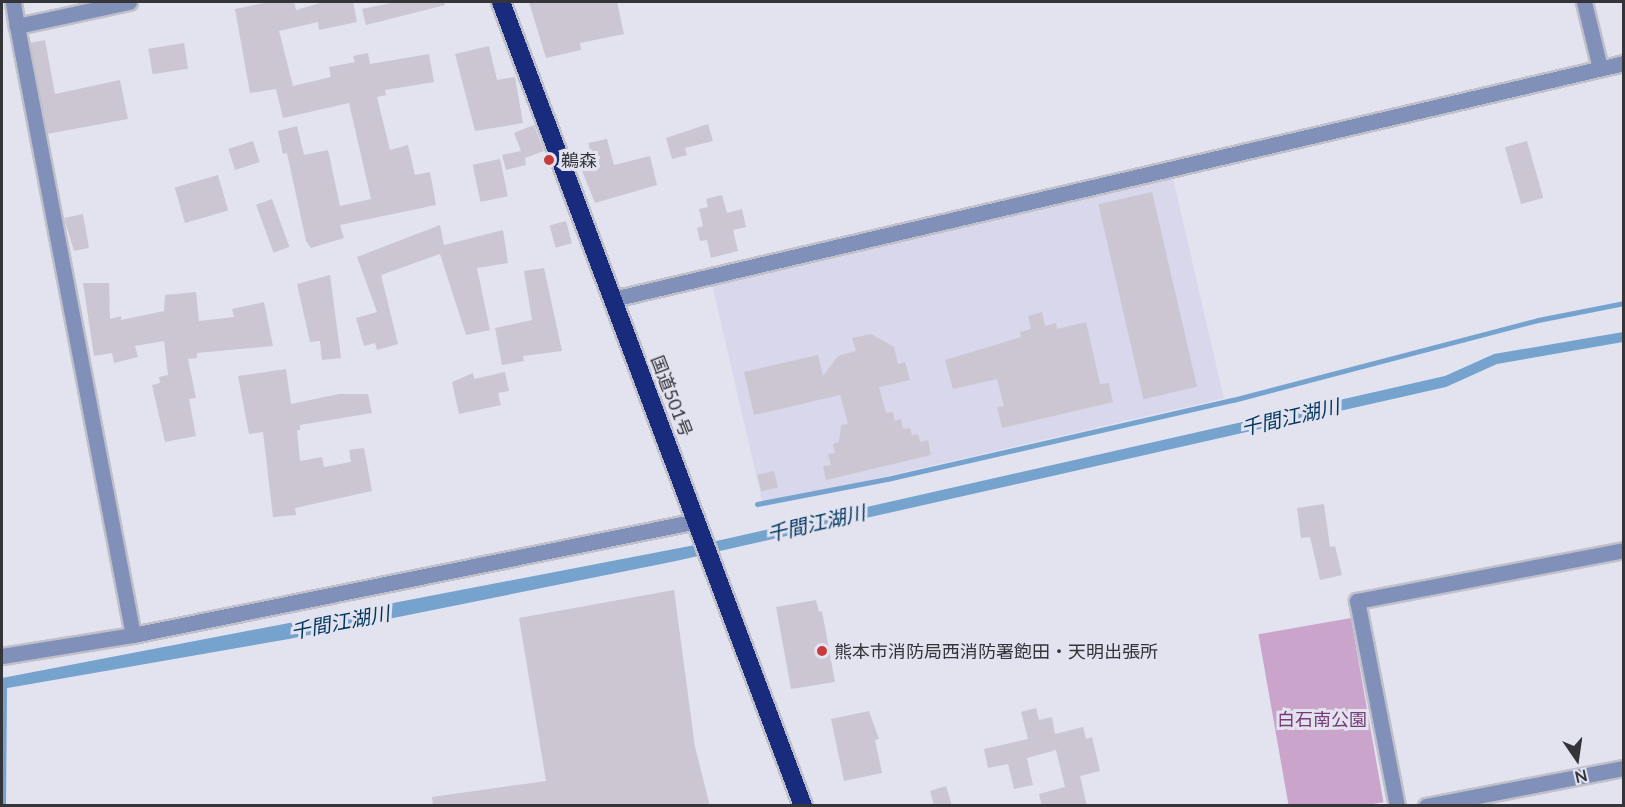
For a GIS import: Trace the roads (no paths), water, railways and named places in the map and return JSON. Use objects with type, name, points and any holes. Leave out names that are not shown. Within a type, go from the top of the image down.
[{"type":"highway","name":"国道501号","points":[[501,2],[803,806]]},
{"type":"street","points":[[13,2],[133,635]]},
{"type":"street","points":[[17,26],[129,2]]},
{"type":"street","points":[[1584,2],[1599,68]]},
{"type":"street","points":[[613,298],[1623,63]]},
{"type":"street","points":[[2,656],[133,635],[699,528]]},
{"type":"street","points":[[1397,806],[1357,601],[1623,550]]},
{"type":"street","points":[[1426,806],[1623,768]]},
{"type":"water","name":"千間江湖川","points":[[1623,332],[1623,342],[1497,364],[1446,387],[676,561],[289,639],[2,689],[2,678],[721,540],[1445,376],[1494,354]]},
{"type":"waterway","points":[[757,504],[887,479],[1233,400],[1538,320],[1624,303]]},
{"type":"waterway","points":[[3,806],[4,684]]},
{"type":"place","name":"鵜森","points":[[549,160]]},
{"type":"place","name":"熊本市消防局西消防署飽田・天明出張所","points":[[822,651]]},
{"type":"park label","name":"白石南公園","points":[[1322,719]]}]
